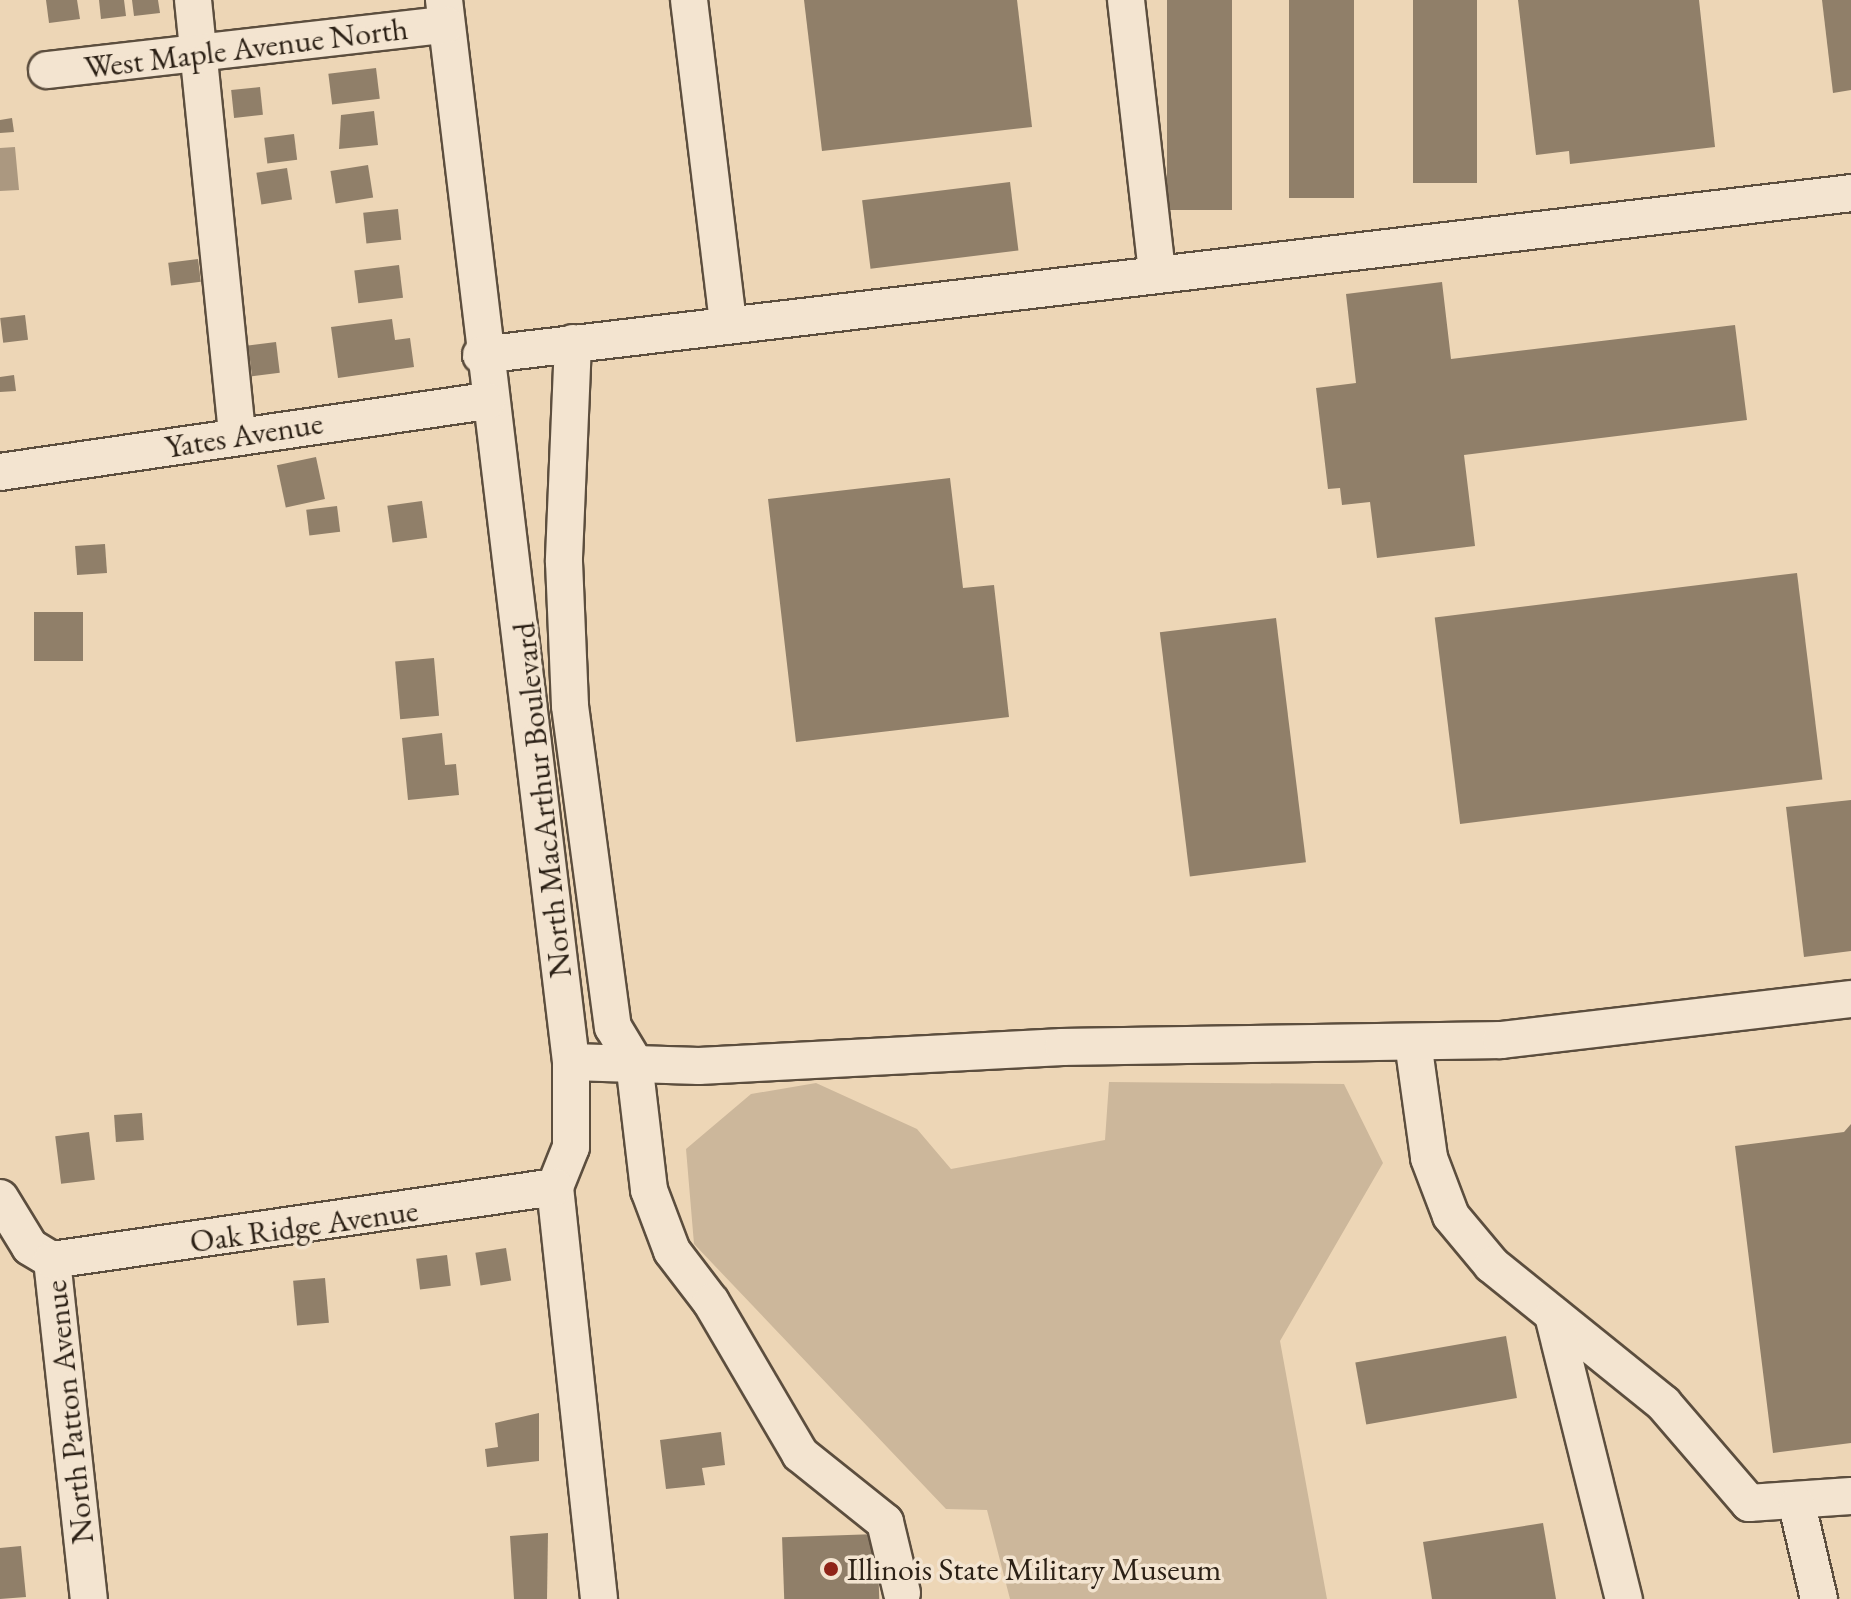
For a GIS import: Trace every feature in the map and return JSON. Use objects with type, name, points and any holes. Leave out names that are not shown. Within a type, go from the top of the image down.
[{"type":"street","points":[[193,0],[237,434]]},
{"type":"street","points":[[689,0],[728,324]]},
{"type":"street","points":[[1126,0],[1157,273]]},
{"type":"street","name":"West Maple Avenue North","points":[[47,70],[198,54],[444,12]]},
{"type":"street","name":"North MacArthur Boulevard","points":[[444,12],[481,355],[512,537],[571,1062],[571,1147],[555,1187],[599,1599]]},
{"type":"street","points":[[481,355],[1851,193]]},
{"type":"street","points":[[573,343],[564,562],[570,706],[613,1027],[634,1062],[649,1190],[672,1251],[711,1302],[800,1454],[885,1522],[902,1593]]},
{"type":"street","name":"Yates Avenue","points":[[0,472],[237,434],[487,401]]},
{"type":"street","points":[[571,1062],[699,1066],[1063,1047],[1501,1040],[1851,999]]},
{"type":"street","points":[[1413,1042],[1429,1158],[1451,1216],[1492,1265],[1663,1403],[1732,1491],[1749,1503],[1797,1505],[1851,1496]]},
{"type":"street","name":"Oak Ridge Avenue","points":[[52,1260],[555,1187]]},
{"type":"street","name":"North Patton Avenue","points":[[0,1198],[30,1247],[52,1260],[89,1599]]},
{"type":"street","points":[[1553,1315],[1624,1599]]},
{"type":"street","points":[[1797,1505],[1819,1599]]},
{"type":"shaded area","points":[[15,147],[19,190],[0,191],[0,148]]},
{"type":"shaded area","points":[[1109,1082],[1344,1084],[1383,1163],[1280,1341],[1327,1599],[1010,1599],[987,1510],[946,1509],[694,1244],[686,1149],[751,1094],[816,1083],[917,1129],[951,1169],[1105,1140]]},
{"type":"building","points":[[46,0],[77,0],[80,19],[49,23]]},
{"type":"building","points":[[99,0],[124,0],[126,16],[101,19]]},
{"type":"building","points":[[132,0],[158,0],[160,13],[134,16]]},
{"type":"building","points":[[804,0],[1017,0],[1032,127],[822,151]]},
{"type":"building","points":[[1167,0],[1232,0],[1232,210],[1167,210]]},
{"type":"building","points":[[1289,0],[1354,0],[1354,198],[1289,198]]},
{"type":"building","points":[[1413,0],[1477,0],[1477,183],[1413,183]]},
{"type":"building","points":[[1518,0],[1699,0],[1715,147],[1570,164],[1569,151],[1536,155]]},
{"type":"building","points":[[1822,0],[1851,0],[1851,90],[1833,93]]},
{"type":"building","points":[[376,68],[380,99],[332,105],[328,74]]},
{"type":"building","points":[[260,87],[263,115],[234,118],[231,90]]},
{"type":"building","points":[[374,111],[378,145],[339,149],[341,115]]},
{"type":"building","points":[[12,118],[14,132],[0,133],[0,120]]},
{"type":"building","points":[[294,134],[297,160],[267,163],[264,138]]},
{"type":"building","points":[[368,165],[373,198],[336,204],[330,171]]},
{"type":"building","points":[[287,168],[292,200],[261,204],[256,173]]},
{"type":"building","points":[[1010,182],[1018,250],[871,269],[862,200]]},
{"type":"building","points":[[398,209],[401,240],[366,243],[363,213]]},
{"type":"building","points":[[198,259],[201,282],[171,285],[168,263]]},
{"type":"building","points":[[399,265],[403,298],[358,303],[354,270]]},
{"type":"building","points":[[1442,282],[1451,359],[1735,325],[1747,420],[1464,455],[1475,546],[1377,558],[1370,502],[1342,505],[1340,488],[1328,489],[1316,388],[1356,383],[1346,294]]},
{"type":"building","points":[[25,315],[28,340],[3,343],[0,318]]},
{"type":"building","points":[[392,319],[395,340],[410,338],[414,367],[338,378],[331,327]]},
{"type":"building","points":[[276,342],[280,373],[252,376],[248,345]]},
{"type":"building","points":[[14,375],[16,391],[0,392],[0,377]]},
{"type":"building","points":[[316,457],[325,499],[286,507],[277,465]]},
{"type":"building","points":[[950,478],[963,588],[994,585],[1009,717],[796,742],[768,499]]},
{"type":"building","points":[[422,501],[427,538],[392,543],[387,506]]},
{"type":"building","points":[[337,506],[340,532],[309,536],[306,510]]},
{"type":"building","points":[[105,544],[107,573],[77,575],[75,546]]},
{"type":"building","points":[[1797,573],[1822,779],[1460,824],[1435,617]]},
{"type":"building","points":[[34,612],[83,612],[83,661],[34,661]]},
{"type":"building","points":[[1276,618],[1306,862],[1190,876],[1160,632]]},
{"type":"building","points":[[434,658],[439,716],[400,719],[395,661]]},
{"type":"building","points":[[442,733],[445,765],[456,764],[459,795],[408,800],[402,738]]},
{"type":"building","points":[[1851,800],[1851,951],[1804,957],[1786,807]]},
{"type":"building","points":[[142,1113],[144,1140],[116,1142],[114,1115]]},
{"type":"building","points":[[1851,1124],[1851,1443],[1773,1453],[1735,1146],[1844,1132]]},
{"type":"building","points":[[89,1132],[95,1180],[61,1184],[55,1136]]},
{"type":"building","points":[[506,1248],[511,1281],[481,1285],[475,1253]]},
{"type":"building","points":[[447,1255],[451,1286],[420,1290],[416,1259]]},
{"type":"building","points":[[325,1278],[329,1323],[297,1326],[293,1281]]},
{"type":"building","points":[[1506,1336],[1517,1398],[1366,1425],[1355,1363]]},
{"type":"building","points":[[539,1413],[539,1461],[487,1467],[485,1449],[498,1447],[495,1423]]},
{"type":"building","points":[[721,1432],[725,1465],[702,1468],[705,1485],[666,1489],[660,1440]]},
{"type":"building","points":[[1543,1523],[1556,1599],[1432,1599],[1423,1542]]},
{"type":"building","points":[[548,1533],[547,1599],[514,1599],[510,1536]]},
{"type":"building","points":[[877,1534],[879,1599],[784,1599],[782,1537]]},
{"type":"building","points":[[21,1546],[26,1597],[0,1599],[0,1548]]},
{"type":"place","name":"Illinois State Military Museum","points":[[831,1569]]}]
